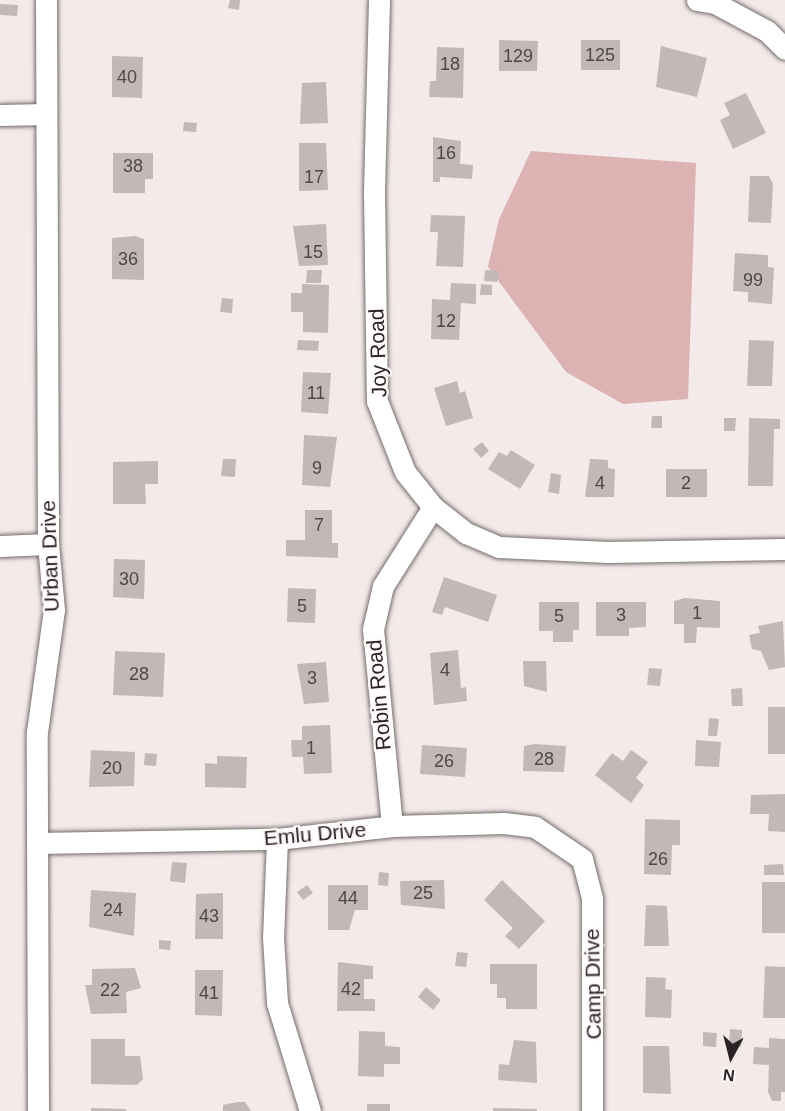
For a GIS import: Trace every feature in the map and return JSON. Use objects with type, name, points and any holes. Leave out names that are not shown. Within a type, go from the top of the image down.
[{"type":"street","name":"Urban Drive","points":[[38,1111],[37,732],[54,610],[48,544],[46,0]]},
{"type":"street","name":"Joy Road","points":[[379,0],[377,401],[405,472],[433,507],[466,532],[499,547],[608,552],[785,549]]},
{"type":"street","points":[[710,1],[767,31],[785,49]]},
{"type":"street","points":[[0,115],[46,114]]},
{"type":"street","name":"Robin Road","points":[[392,826],[373,629],[383,586],[433,507]]},
{"type":"street","points":[[0,546],[48,544]]},
{"type":"street","name":"Emlu Drive","points":[[37,843],[277,839],[392,826],[504,823],[535,827],[582,859]]},
{"type":"street","points":[[277,839],[273,937],[277,1003],[310,1111]]},
{"type":"street","name":"Camp Drive","points":[[582,859],[592,897],[592,1111]]},
{"type":"shaded area","points":[[531,151],[696,163],[688,399],[623,404],[566,372],[488,267],[499,219]]},
{"type":"building","points":[[230,0],[240,0],[239,10],[228,8]]},
{"type":"building","points":[[0,4],[18,5],[17,16],[0,15]]},
{"type":"building","points":[[499,40],[538,41],[537,71],[499,71]]},
{"type":"building","points":[[581,40],[620,40],[620,70],[581,70]]},
{"type":"building","points":[[661,46],[707,58],[697,97],[656,87]]},
{"type":"building","points":[[437,47],[464,48],[463,98],[429,97],[430,81],[436,81]]},
{"type":"building","points":[[112,56],[143,57],[142,98],[112,97]]},
{"type":"building","points":[[326,82],[328,123],[300,124],[302,83]]},
{"type":"building","points":[[746,93],[766,133],[733,149],[720,120],[730,115],[724,103]]},
{"type":"building","points":[[184,122],[197,123],[196,132],[183,131]]},
{"type":"building","points":[[433,137],[461,141],[460,164],[473,165],[472,179],[440,177],[440,182],[433,182]]},
{"type":"building","points":[[299,143],[326,143],[328,190],[299,191]]},
{"type":"building","points":[[113,153],[153,153],[153,179],[145,179],[145,193],[113,193]]},
{"type":"building","points":[[750,176],[769,176],[773,184],[771,223],[748,222]]},
{"type":"building","points":[[431,215],[465,216],[463,267],[436,266],[438,232],[430,232]]},
{"type":"building","points":[[326,224],[328,265],[299,266],[293,226]]},
{"type":"building","points":[[135,236],[144,239],[144,280],[112,279],[112,238]]},
{"type":"building","points":[[735,253],[768,255],[768,267],[774,268],[772,304],[748,302],[748,292],[733,291]]},
{"type":"building","points":[[307,270],[322,270],[321,283],[306,283]]},
{"type":"building","points":[[485,270],[499,271],[497,282],[484,281]]},
{"type":"building","points":[[451,283],[476,284],[476,304],[461,303],[459,340],[431,339],[432,299],[450,300]]},
{"type":"building","points":[[302,284],[329,285],[328,333],[303,332],[303,312],[291,312],[291,293],[302,293]]},
{"type":"building","points":[[481,284],[492,285],[492,295],[480,295]]},
{"type":"building","points":[[222,298],[233,299],[232,313],[220,312]]},
{"type":"building","points":[[298,340],[319,341],[318,351],[297,350]]},
{"type":"building","points":[[749,340],[774,341],[772,386],[747,386]]},
{"type":"building","points":[[303,372],[331,373],[328,414],[301,412]]},
{"type":"building","points":[[457,381],[460,393],[465,391],[473,418],[446,426],[434,388]]},
{"type":"building","points":[[652,416],[662,416],[662,428],[651,428]]},
{"type":"building","points":[[724,418],[736,418],[735,431],[724,431]]},
{"type":"building","points":[[749,418],[780,419],[780,429],[774,429],[773,486],[748,486]]},
{"type":"building","points":[[304,435],[337,437],[330,487],[302,485]]},
{"type":"building","points":[[482,442],[489,451],[481,458],[473,449]]},
{"type":"building","points":[[511,450],[535,465],[520,489],[488,469],[499,452],[507,456]]},
{"type":"building","points":[[223,459],[236,459],[235,477],[221,476]]},
{"type":"building","points":[[590,459],[608,460],[608,468],[615,469],[614,497],[585,497]]},
{"type":"building","points":[[158,461],[158,484],[145,484],[146,504],[113,504],[113,462]]},
{"type":"building","points":[[666,469],[707,469],[707,497],[666,497]]},
{"type":"building","points":[[551,473],[561,475],[559,494],[548,492]]},
{"type":"building","points":[[305,510],[332,510],[332,543],[338,543],[338,558],[286,556],[286,540],[305,540]]},
{"type":"building","points":[[114,559],[145,560],[144,599],[113,597]]},
{"type":"building","points":[[444,577],[497,595],[488,622],[445,607],[442,615],[432,612]]},
{"type":"building","points":[[288,588],[316,589],[315,623],[287,622]]},
{"type":"building","points":[[685,598],[720,601],[720,628],[697,627],[696,643],[684,643],[684,624],[674,624],[674,601]]},
{"type":"building","points":[[539,602],[579,602],[579,630],[573,630],[573,642],[553,642],[553,631],[539,631]]},
{"type":"building","points":[[596,602],[646,602],[646,627],[629,628],[629,636],[596,636]]},
{"type":"building","points":[[783,621],[785,667],[769,670],[761,651],[752,649],[749,635],[760,633],[758,626]]},
{"type":"building","points":[[458,650],[461,688],[466,687],[467,701],[434,705],[430,653]]},
{"type":"building","points":[[115,651],[165,653],[163,697],[113,695]]},
{"type":"building","points":[[523,661],[546,661],[547,692],[524,686]]},
{"type":"building","points":[[326,662],[329,702],[304,704],[297,664]]},
{"type":"building","points":[[649,668],[662,669],[660,686],[647,685]]},
{"type":"building","points":[[742,688],[743,706],[732,706],[731,689]]},
{"type":"building","points":[[768,707],[785,707],[785,754],[768,754]]},
{"type":"building","points":[[709,718],[719,719],[717,736],[708,736]]},
{"type":"building","points":[[330,725],[332,773],[304,774],[303,757],[292,757],[291,740],[302,740],[302,726]]},
{"type":"building","points":[[696,740],[721,742],[719,767],[695,766]]},
{"type":"building","points":[[534,744],[566,746],[564,772],[523,771],[524,746]]},
{"type":"building","points":[[422,745],[467,748],[465,777],[420,774]]},
{"type":"building","points":[[91,750],[135,752],[134,786],[89,787]]},
{"type":"building","points":[[631,750],[648,762],[636,778],[644,785],[631,803],[595,775],[612,753],[623,761]]},
{"type":"building","points":[[145,753],[157,754],[156,766],[144,765]]},
{"type":"building","points":[[217,756],[247,757],[246,788],[205,787],[205,763],[217,764]]},
{"type":"building","points":[[785,794],[785,832],[768,831],[769,814],[750,814],[751,795]]},
{"type":"building","points":[[645,819],[680,820],[680,845],[672,845],[671,875],[644,874]]},
{"type":"building","points":[[172,862],[187,863],[185,883],[170,881]]},
{"type":"building","points":[[783,864],[784,875],[764,875],[764,865]]},
{"type":"building","points":[[379,872],[389,873],[388,886],[378,885]]},
{"type":"building","points":[[444,880],[445,909],[401,905],[400,881]]},
{"type":"building","points":[[502,880],[545,921],[519,949],[505,936],[513,928],[484,900]]},
{"type":"building","points":[[762,882],[785,882],[785,933],[762,933]]},
{"type":"building","points":[[307,885],[313,893],[303,900],[297,892]]},
{"type":"building","points":[[328,885],[368,885],[368,910],[355,910],[349,930],[328,930]]},
{"type":"building","points":[[91,890],[136,893],[134,936],[89,927]]},
{"type":"building","points":[[223,893],[223,939],[195,939],[196,894]]},
{"type":"building","points":[[646,905],[667,906],[669,946],[644,946]]},
{"type":"building","points":[[159,940],[171,941],[170,950],[159,949]]},
{"type":"building","points":[[457,952],[468,953],[466,967],[455,966]]},
{"type":"building","points":[[338,962],[373,966],[373,979],[364,979],[364,999],[375,999],[375,1011],[337,1011]]},
{"type":"building","points":[[490,964],[537,964],[537,1009],[506,1009],[506,998],[497,998],[497,984],[490,984]]},
{"type":"building","points":[[765,966],[785,967],[785,1018],[763,1018]]},
{"type":"building","points":[[135,968],[141,988],[126,992],[127,1013],[91,1014],[85,985],[92,985],[92,969]]},
{"type":"building","points":[[195,970],[223,970],[222,1016],[195,1015]]},
{"type":"building","points":[[646,977],[666,978],[665,989],[672,990],[671,1018],[645,1017]]},
{"type":"building","points":[[426,987],[441,1000],[433,1010],[418,997]]},
{"type":"building","points":[[730,1029],[742,1030],[741,1047],[729,1046]]},
{"type":"building","points":[[359,1031],[385,1032],[385,1046],[400,1047],[400,1064],[384,1064],[384,1077],[358,1076]]},
{"type":"building","points":[[703,1032],[717,1033],[716,1047],[703,1046]]},
{"type":"building","points":[[769,1038],[785,1039],[785,1092],[781,1092],[781,1101],[772,1101],[768,1092],[769,1065],[753,1064],[754,1047],[769,1048]]},
{"type":"building","points":[[91,1039],[125,1039],[125,1056],[140,1056],[143,1079],[137,1085],[91,1084]]},
{"type":"building","points":[[514,1040],[536,1042],[537,1083],[498,1080],[499,1064],[509,1065]]},
{"type":"building","points":[[643,1046],[669,1046],[671,1094],[643,1093]]},
{"type":"building","points":[[245,1102],[251,1111],[223,1111],[223,1105]]},
{"type":"building","points":[[367,1104],[390,1104],[390,1111],[367,1111]]},
{"type":"building","points":[[91,1108],[126,1109],[126,1111],[91,1111]]},
{"type":"building","points":[[493,1108],[537,1109],[537,1111],[493,1111]]}]
